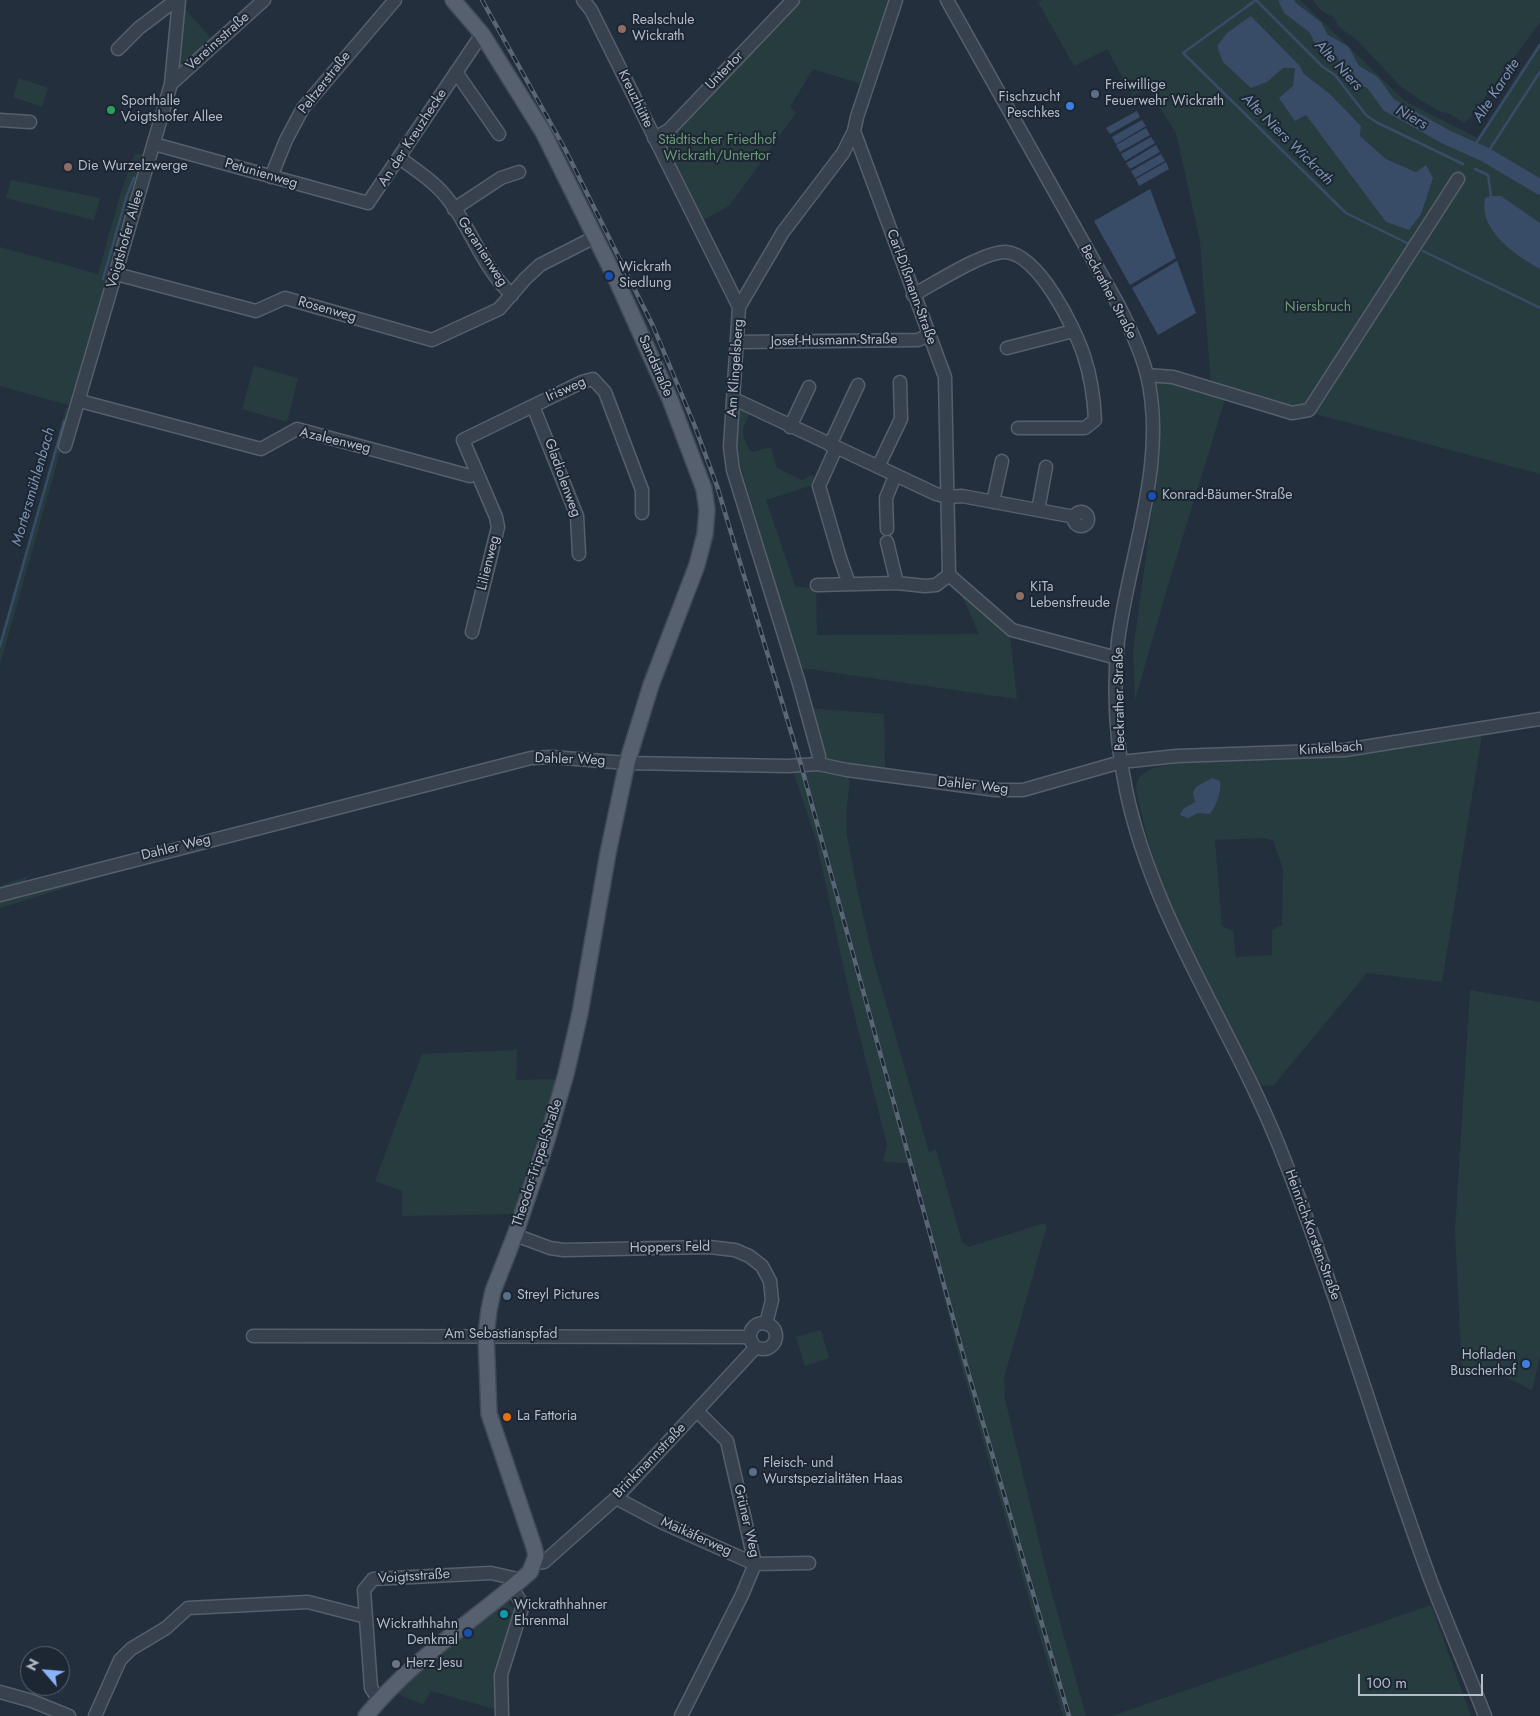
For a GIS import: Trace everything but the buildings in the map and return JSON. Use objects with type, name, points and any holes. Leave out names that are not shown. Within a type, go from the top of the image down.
[{"type":"main road","name":"Sandstraße","points":[[453,0],[482,34],[543,132],[595,237],[670,399],[704,489],[707,510],[705,534],[697,565],[651,685],[627,763]]},
{"type":"main road","name":"Theodor-Trippel-Straße","points":[[535,1559],[489,1414],[486,1335],[493,1291],[515,1235],[566,1074],[582,1003],[608,852],[627,763]]},
{"type":"main road","points":[[366,1716],[379,1700],[530,1572],[535,1559]]},
{"type":"street","name":"Voigtshofer Allee","points":[[118,49],[139,28],[178,0]]},
{"type":"street","name":"Voigtshofer Allee","points":[[65,446],[171,84],[178,0]]},
{"type":"street","name":"Vereinsstraße","points":[[171,84],[264,0]]},
{"type":"street","name":"Peltzerstraße","points":[[272,177],[286,140],[303,108],[395,0]]},
{"type":"street","name":"Kreuzhütte","points":[[583,0],[591,10],[739,307]]},
{"type":"street","name":"Untertor","points":[[654,138],[669,130],[793,0]]},
{"type":"street","name":"Am Klingelsberg","points":[[818,764],[819,756],[799,684],[733,470],[730,447],[739,307],[783,232],[843,152],[854,132],[857,117],[896,0]]},
{"type":"street","name":"Beckrather Straße","points":[[947,0],[1119,306],[1135,340],[1147,375],[1152,410],[1152,455],[1117,658],[1117,703],[1121,762]]},
{"type":"street","name":"An der Kreuzhecke","points":[[368,203],[482,34]]},
{"type":"street","name":"An der Kreuzhecke","points":[[456,72],[499,134]]},
{"type":"street","points":[[0,120],[30,122]]},
{"type":"street","name":"Carl-Dißmann-Straße","points":[[854,132],[945,377],[948,497]]},
{"type":"street","name":"Petunienweg","points":[[154,144],[368,203]]},
{"type":"street","name":"Geranienweg","points":[[400,158],[442,192],[473,243],[512,295]]},
{"type":"street","name":"Geranienweg","points":[[454,209],[501,178],[519,172]]},
{"type":"street","points":[[1147,375],[1173,377],[1292,413],[1309,410],[1458,180]]},
{"type":"street","points":[[512,295],[540,265],[595,237]]},
{"type":"street","points":[[913,295],[989,255],[1007,252],[1026,260],[1040,275],[1073,331],[1084,355],[1093,392],[1095,420],[1085,428],[1018,428]]},
{"type":"street","name":"Rosenweg","points":[[116,274],[256,311],[285,298],[432,340],[498,309],[512,295]]},
{"type":"street","points":[[1007,348],[1073,331]]},
{"type":"street","name":"Josef-Husmann-Straße","points":[[738,342],[918,340],[929,335]]},
{"type":"street","name":"Irisweg","points":[[463,440],[582,382],[593,379],[605,392],[642,490],[642,513]]},
{"type":"street","points":[[878,467],[901,419],[900,382]]},
{"type":"street","points":[[849,584],[819,486],[858,385]]},
{"type":"street","points":[[790,426],[809,387]]},
{"type":"street","points":[[734,399],[895,476],[948,497],[962,496],[1075,516]]},
{"type":"street","name":"Azaleenweg","points":[[80,400],[261,448],[297,429],[470,476],[476,473]]},
{"type":"street","name":"Gladiolenweg","points":[[533,406],[577,516],[579,554]]},
{"type":"street","name":"Lilienweg","points":[[463,440],[496,517],[498,527],[472,632]]},
{"type":"street","points":[[993,502],[1002,461]]},
{"type":"street","points":[[1038,510],[1046,467]]},
{"type":"street","points":[[895,476],[886,498],[887,535],[897,583]]},
{"type":"street","points":[[948,497],[949,575],[1012,630],[1117,658]]},
{"type":"street","points":[[817,585],[897,583],[931,586],[936,585],[949,575]]},
{"type":"street","name":"Kinkelbach","points":[[1121,762],[1177,756],[1345,750],[1540,719]]},
{"type":"street","name":"Dahler Weg","points":[[0,895],[530,758],[552,757],[627,763],[788,766],[818,764],[848,770],[996,790],[1023,790],[1121,762]]},
{"type":"street","name":"Heinrich-Korsten-Straße","points":[[1121,762],[1136,833],[1156,892],[1253,1089],[1301,1201],[1432,1582],[1485,1716]]},
{"type":"street","name":"Hoppers Feld","points":[[515,1235],[550,1248],[564,1250],[709,1247],[749,1256],[762,1266],[770,1280],[772,1300],[766,1324]]},
{"type":"street","points":[[753,1342],[755,1326],[766,1324]]},
{"type":"street","name":"Am Sebastianspfad","points":[[252,1336],[486,1335],[753,1342],[765,1349],[775,1340],[774,1331],[766,1324]]},
{"type":"street","name":"Brinkmannstraße","points":[[535,1559],[544,1562],[616,1498],[698,1412],[753,1342]]},
{"type":"street","name":"Grüner Weg","points":[[680,1716],[756,1564],[728,1441],[698,1412]]},
{"type":"street","name":"Maikäferweg","points":[[616,1498],[663,1523],[756,1564],[809,1564]]},
{"type":"street","name":"Voigtsstraße","points":[[379,1700],[371,1688],[364,1590],[372,1580],[491,1573],[515,1585]]},
{"type":"street","points":[[502,1716],[501,1675],[523,1605],[515,1585]]},
{"type":"street","points":[[95,1716],[120,1660],[131,1648],[166,1628],[188,1608],[308,1602],[366,1617]]},
{"type":"street","points":[[5,1693],[69,1716]]},
{"type":"green space","name":"Städtischer Friedhof Wickrath/Untertor","points":[[799,0],[891,0],[864,85],[813,69],[790,107],[796,113],[729,206],[703,220],[664,142]]},
{"type":"green space","name":"Niersbruch","points":[[1042,0],[1300,0],[1405,101],[1477,138],[1540,41],[1540,223],[1528,216],[1526,261],[1540,269],[1540,474],[1211,386],[1200,241],[1176,133],[1147,88],[1133,96],[1107,49],[1074,66],[1038,2]],"holes":[[[1251,16],[1299,65],[1304,74],[1329,93],[1361,126],[1360,136],[1386,159],[1416,172],[1426,166],[1386,222],[1306,115],[1296,121],[1293,87],[1296,68],[1283,68]]]},
{"type":"green space","points":[[1312,0],[1540,0],[1540,22],[1470,118],[1464,123],[1450,114],[1436,110],[1401,87],[1355,38],[1340,28],[1333,17],[1322,11]]},
{"type":"green space","points":[[184,8],[213,40],[185,67],[181,65],[180,23]]},
{"type":"green space","points":[[19,78],[48,88],[42,107],[13,97]]},
{"type":"green space","points":[[135,153],[146,155],[72,406],[0,386],[0,247],[98,274],[120,195]]},
{"type":"green space","points":[[11,180],[100,198],[94,220],[6,198]]},
{"type":"green space","points":[[254,366],[298,378],[287,422],[242,409]]},
{"type":"green space","points":[[1151,371],[1226,396],[1135,700],[1133,651],[1160,451]]},
{"type":"green space","points":[[738,405],[751,410],[743,436],[752,452],[771,447],[777,468],[802,480],[811,475],[820,480],[813,485],[766,500],[795,586],[816,589],[817,635],[979,634],[959,589],[1010,634],[1017,699],[801,668],[736,451]]},
{"type":"green space","points":[[66,408],[72,410],[0,664],[0,639]]},
{"type":"green space","points":[[808,708],[884,714],[885,769],[824,762]]},
{"type":"green space","points":[[1484,722],[1442,982],[1367,973],[1273,1086],[1257,1085],[1222,1019],[1175,917],[1150,847],[1137,794],[1137,781],[1145,772],[1153,768],[1203,759],[1338,745]],"holes":[[[1263,838],[1273,840],[1283,869],[1282,925],[1272,930],[1272,955],[1236,957],[1233,931],[1222,926],[1215,840]]]},
{"type":"green space","points":[[820,768],[846,774],[850,782],[846,814],[847,835],[872,955],[929,1152],[936,1150],[962,1242],[969,1247],[1044,1223],[1047,1226],[1004,1378],[1005,1399],[1048,1579],[1086,1716],[1063,1716],[961,1365],[910,1163],[883,1162],[887,1145],[850,997],[816,840],[794,774]]},
{"type":"green space","points":[[93,869],[90,880],[0,908],[0,886],[28,876],[23,886]]},
{"type":"green space","points":[[1470,990],[1540,1002],[1540,1357],[1532,1390],[1497,1373],[1462,1372],[1455,1231]]},
{"type":"green space","points":[[517,1050],[516,1080],[557,1079],[513,1214],[402,1216],[402,1191],[375,1181],[422,1054]]},
{"type":"green space","points":[[821,1330],[829,1358],[805,1366],[796,1337]]},
{"type":"green space","points":[[507,1602],[516,1611],[497,1710],[431,1691],[423,1705],[397,1693],[502,1603]]},
{"type":"green space","points":[[1431,1605],[1471,1716],[1112,1716]]},
{"type":"water","points":[[1251,16],[1299,65],[1304,74],[1329,93],[1361,126],[1360,136],[1386,159],[1416,172],[1426,165],[1433,178],[1421,214],[1409,230],[1386,222],[1306,115],[1295,121],[1279,98],[1293,86],[1295,68],[1283,68],[1267,82],[1251,88],[1223,62],[1217,46],[1227,33]]},
{"type":"water","points":[[1137,111],[1140,117],[1110,134],[1106,128]]},
{"type":"water","points":[[1142,120],[1146,126],[1116,144],[1112,137]]},
{"type":"water","points":[[1146,128],[1150,135],[1120,152],[1116,145]]},
{"type":"water","points":[[1151,137],[1155,143],[1125,161],[1121,154]]},
{"type":"water","points":[[1156,145],[1160,152],[1130,169],[1126,163]]},
{"type":"water","points":[[1161,154],[1165,161],[1135,178],[1131,171]]},
{"type":"water","points":[[1166,162],[1169,169],[1139,186],[1136,179]]},
{"type":"water","points":[[1150,189],[1176,258],[1130,285],[1094,221]]},
{"type":"water","points":[[1501,196],[1540,223],[1540,269],[1510,249],[1493,231],[1487,221],[1484,210],[1485,198]]},
{"type":"water","points":[[1177,261],[1196,313],[1158,335],[1132,288]]},
{"type":"water","points":[[1212,778],[1220,781],[1220,789],[1210,814],[1198,813],[1188,818],[1180,815],[1183,809],[1195,802],[1193,792],[1196,787]]},
{"type":"waterway","name":"Alte Niers Wickrath","points":[[1256,0],[1183,53],[1346,213],[1411,245]]},
{"type":"waterway","name":"Alte Niers","points":[[1256,0],[1323,67],[1335,75],[1366,115],[1376,122],[1463,164]]},
{"type":"waterway","name":"Niers","points":[[1286,0],[1290,8],[1315,27],[1322,40],[1343,52],[1353,71],[1373,83],[1389,105],[1446,137],[1486,155],[1540,187]]},
{"type":"waterway","name":"Alte Karotte","points":[[1473,148],[1540,45]]},
{"type":"waterway","name":"Alte Karotte","points":[[1486,155],[1540,72]]},
{"type":"waterway","name":"Alte Niers","points":[[1475,169],[1488,175],[1491,196]]},
{"type":"waterway","name":"Mortersmühlenbach","points":[[103,279],[127,195],[134,178]]},
{"type":"waterway","name":"Alte Niers","points":[[1423,251],[1540,308]]},
{"type":"waterway","name":"Mortersmühlenbach","points":[[0,646],[64,421]]},
{"type":"railway","points":[[482,0],[565,149],[653,326],[694,424],[717,486],[801,765],[966,1365],[1069,1716]]},
{"type":"place","name":"Realschule Wickrath","points":[[622,29]]},
{"type":"place","name":"Freiwillige Feuerwehr Wickrath","points":[[1095,94]]},
{"type":"place","name":"Fischzucht Peschkes","points":[[1070,106]]},
{"type":"place","name":"Sporthalle Voigtshofer Allee","points":[[111,110]]},
{"type":"place","name":"Die Wurzelzwerge","points":[[68,167]]},
{"type":"place","name":"Wickrath Siedlung","points":[[609,276]]},
{"type":"place","name":"Konrad-Bäumer-Straße","points":[[1152,496]]},
{"type":"place","name":"KiTa Lebensfreude","points":[[1020,596]]},
{"type":"place","name":"Streyl Pictures","points":[[507,1296]]},
{"type":"place","name":"Hofladen Buscherhof","points":[[1526,1364]]},
{"type":"place","name":"La Fattoria","points":[[507,1417]]},
{"type":"place","name":"Fleisch- und Wurstspezialitäten Haas","points":[[753,1472]]},
{"type":"place","name":"Wickrathhahner Ehrenmal","points":[[504,1614]]},
{"type":"place","name":"Wickrathhahn Denkmal","points":[[468,1633]]},
{"type":"place","name":"Herz Jesu","points":[[396,1664]]}]
